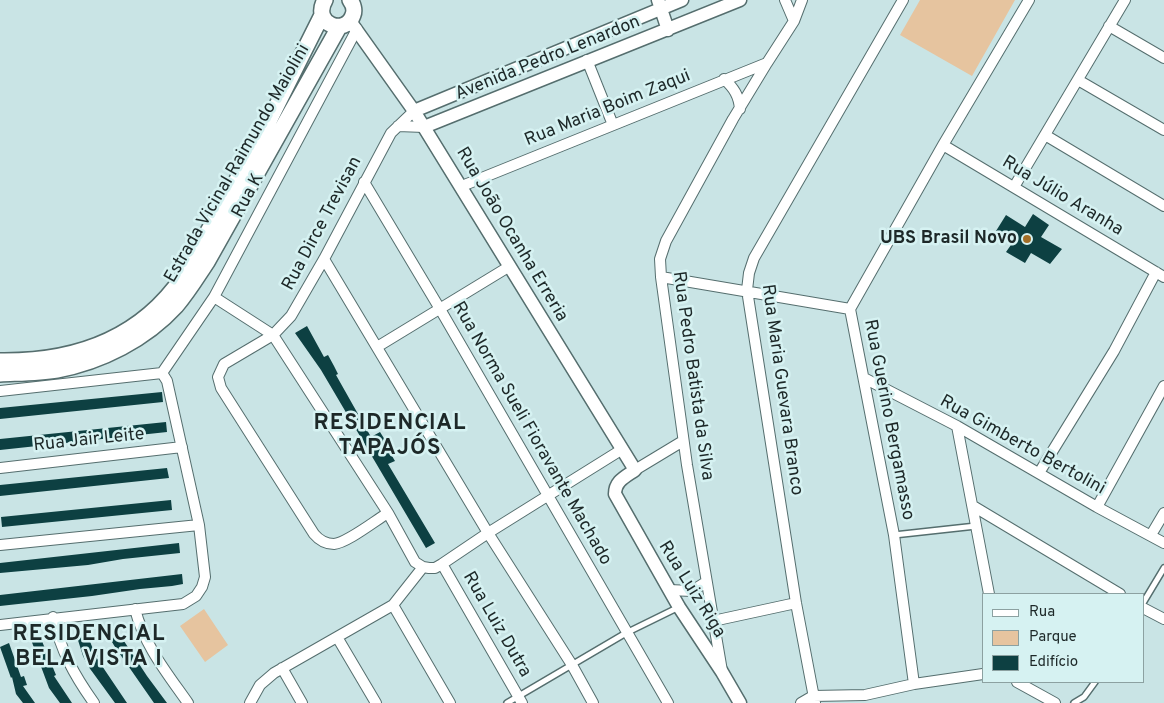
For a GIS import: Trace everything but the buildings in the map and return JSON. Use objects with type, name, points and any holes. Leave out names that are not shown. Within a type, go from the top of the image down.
[{"type":"main road","name":"Estrada Vicinal Raimundo Maiolini","points":[[0,361],[47,359],[88,349],[129,330],[172,292],[182,278],[261,137],[322,15],[321,8],[325,0]]},
{"type":"main road","points":[[322,15],[332,26],[348,26],[354,9],[353,1]]},
{"type":"main road","name":"Estrada Vicinal Raimundo Maiolini","points":[[0,374],[57,370],[111,353],[135,340],[175,307],[207,262],[348,26]]},
{"type":"street","name":"Avenida Pedro Lenardon","points":[[414,111],[659,4],[680,0]]},
{"type":"street","points":[[680,0],[687,21]]},
{"type":"street","name":"Avenida Pedro Lenardon","points":[[424,127],[740,0]]},
{"type":"street","points":[[784,0],[794,21]]},
{"type":"street","name":"Rua Pedro Batista da Silva","points":[[722,672],[683,441],[660,277],[660,259],[666,241],[740,109],[794,21],[802,0]]},
{"type":"street","name":"Rua Maria Guevara Branco","points":[[814,699],[796,603],[747,290],[749,273],[754,258],[903,0]]},
{"type":"street","name":"Rua Guerino Bergamasso","points":[[914,684],[894,535],[850,309],[943,145],[1029,0]]},
{"type":"street","points":[[1014,187],[1125,0]]},
{"type":"street","points":[[659,4],[668,30]]},
{"type":"street","name":"Rua João Ocanha Erreria","points":[[348,26],[414,111],[462,186],[621,450],[635,470]]},
{"type":"street","name":"Rua K","points":[[162,373],[214,297],[348,26]]},
{"type":"street","points":[[1109,26],[1164,58]]},
{"type":"street","points":[[587,60],[613,124]]},
{"type":"street","name":"Rua Maria Boim Zaqui","points":[[462,186],[767,63]]},
{"type":"street","points":[[724,79],[739,98],[740,109]]},
{"type":"street","points":[[1078,80],[1164,130]]},
{"type":"street","name":"Rua Dirce Trevisan","points":[[388,513],[342,541],[328,543],[319,539],[308,526],[221,388],[219,374],[229,359],[273,334],[291,316],[324,259],[391,133],[414,111]]},
{"type":"street","points":[[398,126],[424,127]]},
{"type":"street","points":[[1045,135],[1164,206]]},
{"type":"street","name":"Rua Júlio Aranha","points":[[943,145],[1160,275]]},
{"type":"street","name":"Rua Norma Sueli Fioravante Machado","points":[[364,182],[440,309],[668,703]]},
{"type":"street","points":[[324,259],[488,533],[572,665],[593,703]]},
{"type":"street","points":[[377,347],[510,266]]},
{"type":"street","points":[[1039,473],[1160,275]]},
{"type":"street","points":[[660,277],[747,290],[850,309]]},
{"type":"street","points":[[214,297],[273,334],[388,513],[416,562],[423,567],[435,568],[442,564],[621,450]]},
{"type":"street","points":[[0,391],[162,373],[168,380],[199,525],[205,576],[202,587],[196,596],[183,604],[53,617],[0,625]]},
{"type":"street","name":"Rua Gimberto Bertolini","points":[[864,378],[957,426],[1164,543]]},
{"type":"street","points":[[1098,507],[1164,386]]},
{"type":"street","points":[[957,426],[989,593]]},
{"type":"street","points":[[635,470],[683,441]]},
{"type":"street","name":"Rua Jair Leite","points":[[0,468],[182,447]]},
{"type":"street","name":"Rua Luiz Riga","points":[[635,470],[619,480],[614,489],[614,494],[679,607],[740,703]]},
{"type":"street","points":[[973,506],[1118,593]]},
{"type":"street","points":[[1151,535],[1164,513]]},
{"type":"street","points":[[0,545],[199,525]]},
{"type":"street","name":"Rua Luiz Dutra","points":[[442,564],[520,700]]},
{"type":"street","points":[[250,703],[260,685],[267,678],[393,605],[423,567]]},
{"type":"street","points":[[669,590],[692,591],[706,582]]},
{"type":"street","points":[[713,621],[796,603]]},
{"type":"street","points":[[393,605],[450,703]]},
{"type":"street","points":[[136,609],[143,635],[150,648],[188,703]]},
{"type":"street","points":[[1144,609],[1164,620]]},
{"type":"street","points":[[53,617],[59,642],[69,665],[94,703]]},
{"type":"street","points":[[337,637],[376,703]]},
{"type":"street","points":[[282,668],[302,703]]},
{"type":"street","points":[[801,703],[814,699],[865,695],[914,684],[982,674]]},
{"type":"street","points":[[1019,683],[1055,703]]},
{"type":"street","points":[[852,703],[865,695]]},
{"type":"lane","points":[[894,535],[976,526]]},
{"type":"lane","points":[[1144,601],[1164,568]]},
{"type":"lane","points":[[507,703],[520,700],[572,665],[626,633],[679,607]]},
{"type":"lane","points":[[1074,703],[1084,697],[1095,683]]},
{"type":"green space","points":[[920,0],[1015,0],[972,76],[900,35]]},
{"type":"green space","points":[[204,609],[228,645],[205,662],[180,626]]},
{"type":"place","name":"UBS Brasil Novo","points":[[1027,239]]},
{"type":"district","name":"RESIDENCIAL TAPAJÓS","points":[[390,438]]},
{"type":"district","name":"RESIDENCIAL BELA VISTA I","points":[[89,648]]}]
